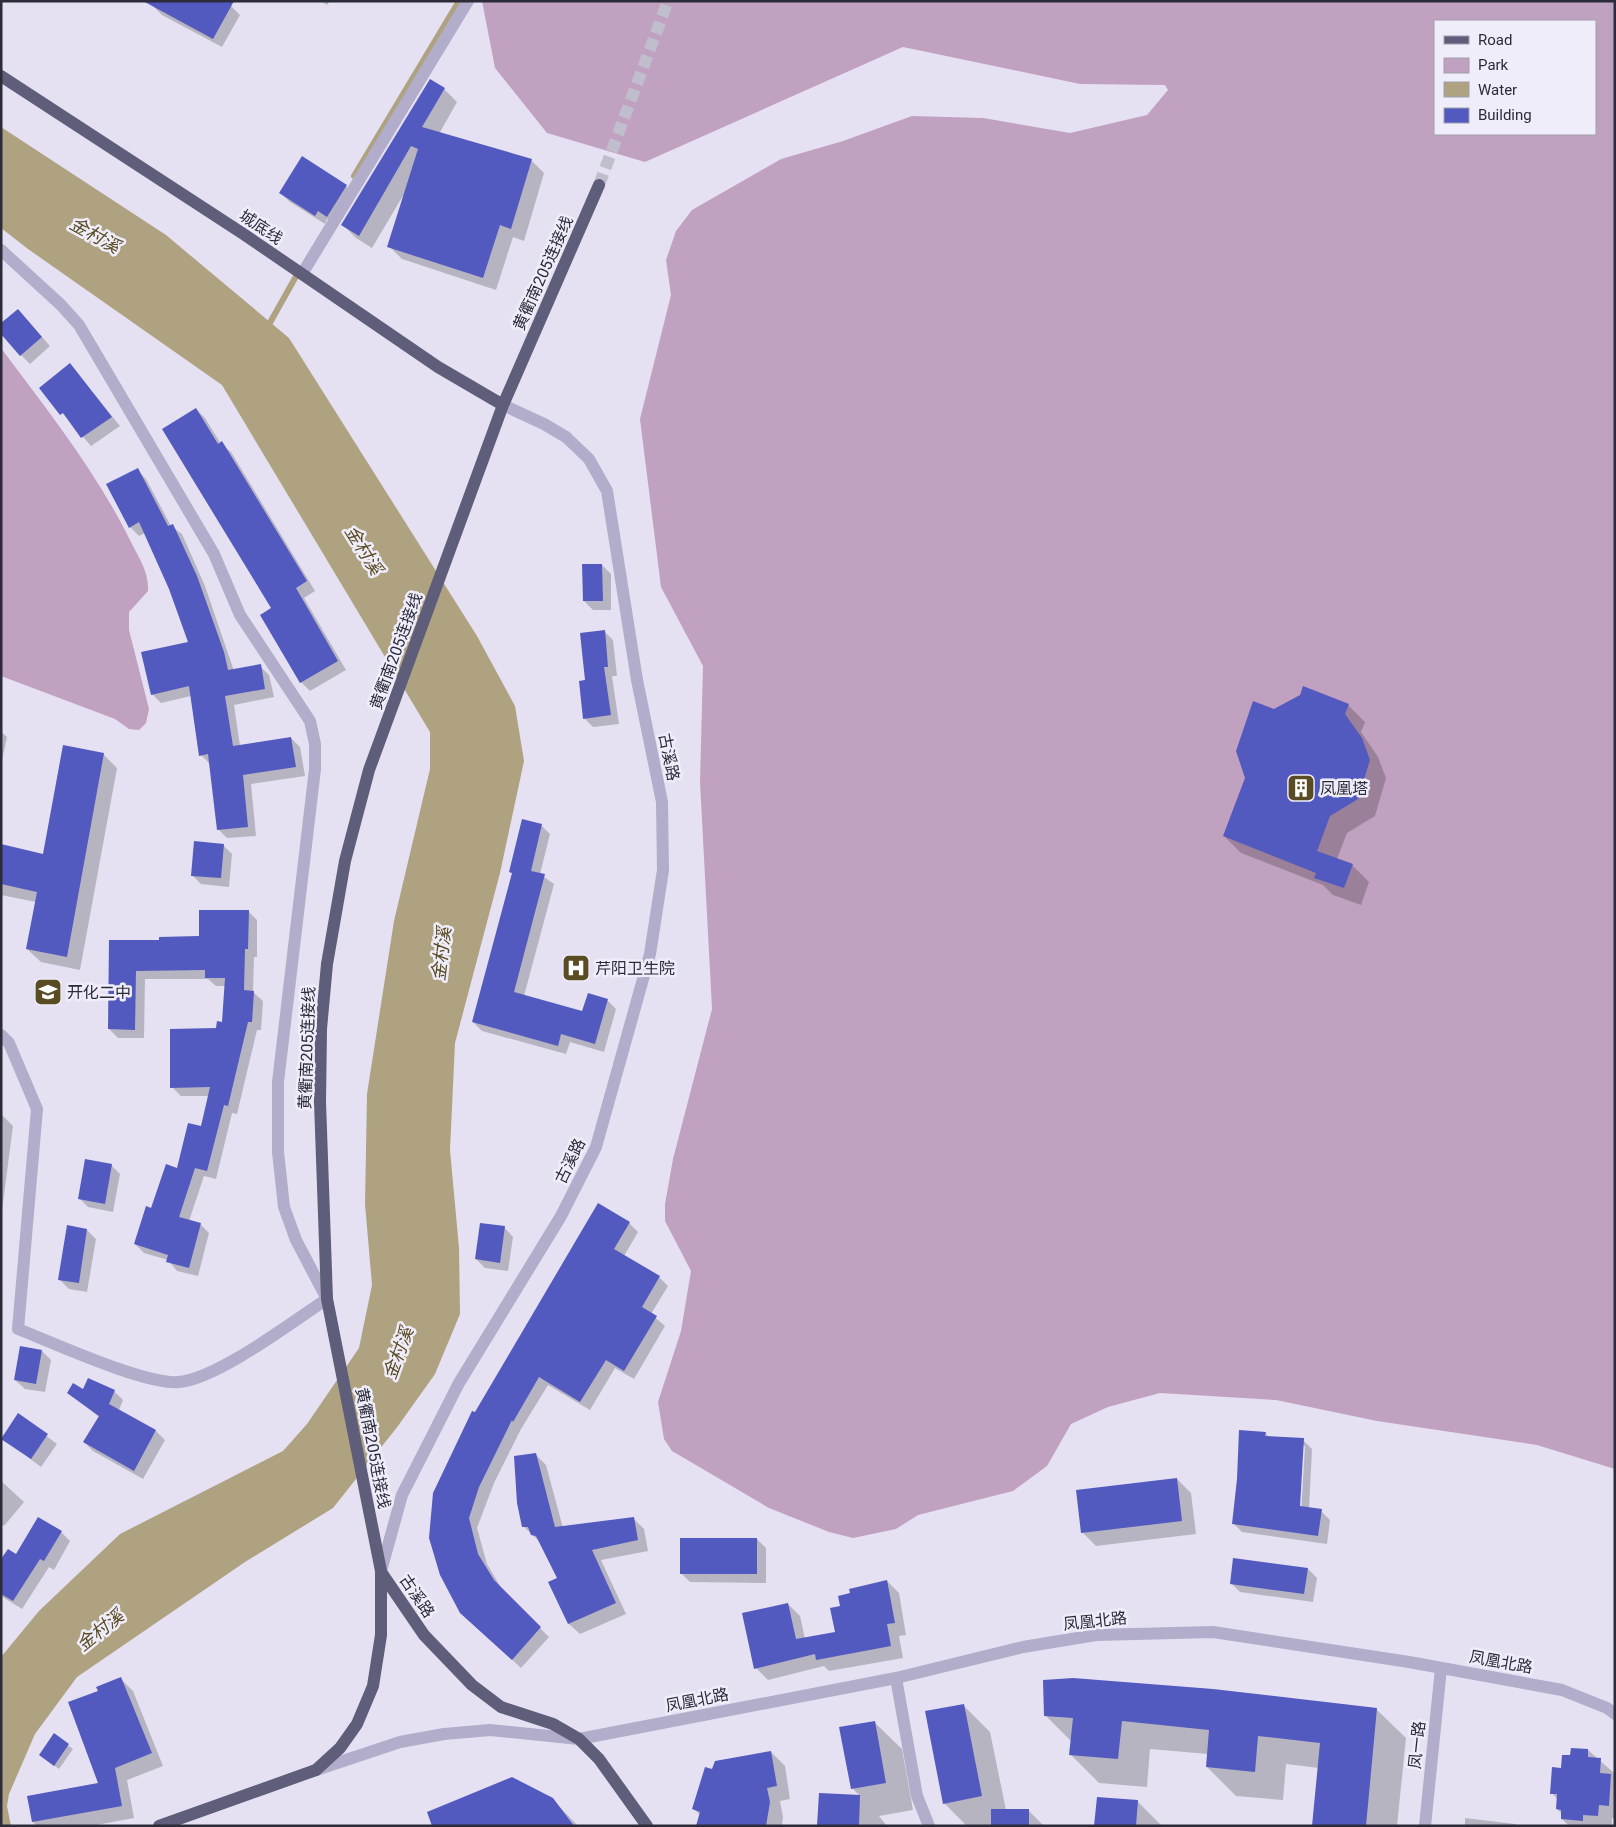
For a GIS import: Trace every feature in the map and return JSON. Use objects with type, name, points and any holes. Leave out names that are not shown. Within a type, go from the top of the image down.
[{"type":"main road","name":"城底线","points":[[1,76],[302,274],[438,367],[503,405]]},
{"type":"main road","name":"黄衢南205连接线","points":[[159,1826],[316,1770],[340,1748],[357,1724],[373,1686],[381,1635],[381,1571],[327,1299],[320,1102],[321,1029],[327,964],[344,861],[381,737],[503,405],[599,185]]},
{"type":"main road","name":"古溪路","points":[[381,1571],[424,1635],[472,1685],[501,1707],[553,1724],[579,1739],[599,1758],[647,1826]]},
{"type":"street","points":[[302,274],[468,1]]},
{"type":"street","points":[[1,250],[61,305],[79,325],[214,554],[240,615],[310,721],[316,744],[315,769],[278,1082],[278,1152],[284,1207],[296,1240],[327,1299],[210,1375],[179,1382],[150,1379],[18,1329],[37,1109],[9,1043],[1,1035]]},
{"type":"street","name":"古溪路","points":[[381,1571],[402,1495],[458,1383],[561,1216],[596,1147],[650,954],[663,870],[662,802],[637,680],[607,491],[588,459],[566,437],[544,424],[503,405]]},
{"type":"street","name":"凤凰北路","points":[[316,1770],[400,1742],[444,1734],[490,1730],[579,1739],[896,1678],[1023,1647],[1096,1635],[1158,1632],[1213,1632],[1441,1668],[1562,1690],[1606,1708],[1615,1714]]},
{"type":"street","name":"凤一路","points":[[1425,1826],[1441,1668]]},
{"type":"street","points":[[896,1678],[917,1796],[929,1826]]},
{"type":"green space","points":[[482,1],[1615,1],[1615,1469],[1537,1445],[1377,1421],[1276,1400],[1160,1393],[1108,1407],[1071,1424],[1047,1466],[1013,1491],[918,1515],[896,1529],[853,1538],[829,1532],[769,1508],[672,1451],[664,1439],[658,1402],[681,1331],[691,1271],[665,1221],[665,1204],[673,1159],[712,1009],[700,782],[703,666],[661,587],[640,419],[671,295],[666,260],[676,231],[692,210],[781,159],[843,141],[912,116],[983,118],[1070,133],[1147,115],[1168,90],[1165,85],[1080,84],[903,47],[645,162],[547,133],[495,68]]},
{"type":"green space","points":[[1,348],[54,418],[87,466],[117,516],[145,571],[148,591],[129,612],[129,630],[149,709],[146,723],[139,730],[129,729],[115,719],[1,676]]},
{"type":"water","name":"金村溪","points":[[1,127],[166,235],[289,338],[477,636],[515,706],[524,761],[500,873],[455,1043],[450,1150],[459,1248],[460,1314],[435,1374],[398,1426],[333,1508],[245,1562],[77,1677],[35,1734],[9,1794],[7,1806],[11,1826],[1,1826],[1,1657],[39,1611],[120,1534],[283,1451],[307,1424],[359,1348],[372,1285],[365,1204],[367,1094],[394,921],[430,769],[430,732],[222,385],[1,228]]},
{"type":"building","points":[[143,1],[234,1],[213,39]]},
{"type":"building","points":[[430,79],[445,88],[422,127],[532,159],[511,229],[500,225],[483,278],[387,247],[418,149],[411,146],[359,236],[341,225]]},
{"type":"building","points":[[302,156],[347,185],[327,217],[318,211],[315,216],[279,193]]},
{"type":"building","points":[[18,309],[42,337],[20,356],[1,334],[1,323]]},
{"type":"building","points":[[70,363],[112,417],[81,438],[63,413],[60,415],[39,388]]},
{"type":"building","points":[[196,408],[218,444],[222,441],[307,581],[296,588],[338,661],[300,683],[260,615],[271,608],[162,429]]},
{"type":"building","points":[[138,468],[168,526],[173,524],[197,576],[224,652],[228,670],[261,664],[265,689],[225,696],[233,746],[291,737],[296,767],[243,775],[248,827],[217,830],[208,754],[199,756],[189,686],[151,695],[141,652],[188,642],[169,589],[139,522],[129,528],[106,484]]},
{"type":"building","points":[[582,564],[602,564],[603,601],[583,601]]},
{"type":"building","points":[[605,630],[608,667],[604,667],[611,715],[583,719],[579,681],[585,680],[580,633]]},
{"type":"building","name":"凤凰塔","points":[[1303,686],[1349,704],[1345,714],[1362,738],[1370,760],[1358,799],[1330,816],[1317,851],[1353,864],[1344,888],[1314,878],[1316,873],[1223,836],[1245,778],[1236,751],[1253,701],[1274,709],[1300,695]]},
{"type":"building","points":[[63,745],[104,753],[67,957],[26,949],[37,892],[1,884],[1,844],[43,854]]},
{"type":"building","points":[[522,819],[542,824],[531,871],[545,874],[514,992],[582,1011],[588,993],[608,999],[595,1044],[561,1034],[558,1046],[472,1022],[512,873],[509,872]]},
{"type":"building","points":[[194,841],[224,844],[221,878],[191,876]]},
{"type":"building","points":[[199,910],[249,910],[248,949],[245,949],[244,990],[254,991],[252,1022],[248,1022],[228,1106],[224,1105],[207,1171],[195,1168],[179,1217],[201,1223],[189,1268],[166,1262],[168,1255],[134,1244],[146,1206],[151,1208],[166,1164],[177,1168],[188,1123],[201,1126],[210,1087],[170,1088],[170,1029],[216,1028],[217,1021],[222,1022],[225,978],[205,978],[205,970],[136,971],[135,1030],[108,1029],[109,940],[159,940],[159,937],[199,936]]},
{"type":"building","points":[[85,1159],[112,1164],[105,1204],[78,1199]]},
{"type":"building","points":[[598,1203],[630,1222],[614,1249],[660,1276],[642,1307],[657,1316],[624,1371],[606,1360],[580,1402],[539,1377],[513,1422],[512,1420],[479,1487],[469,1518],[478,1554],[494,1580],[541,1627],[512,1660],[460,1613],[440,1575],[429,1538],[433,1493],[472,1411],[475,1412]]},
{"type":"building","points":[[480,1223],[505,1226],[500,1263],[475,1259]]},
{"type":"building","points":[[67,1225],[87,1229],[79,1283],[58,1280]]},
{"type":"building","points":[[20,1346],[42,1350],[36,1384],[14,1380]]},
{"type":"building","points":[[88,1378],[115,1390],[109,1404],[156,1430],[134,1471],[83,1442],[99,1416],[67,1393],[73,1383],[83,1389]]},
{"type":"building","points":[[18,1413],[48,1434],[31,1459],[1,1439]]},
{"type":"building","points":[[1239,1430],[1266,1432],[1265,1436],[1304,1438],[1300,1506],[1322,1509],[1318,1536],[1232,1524],[1237,1479]]},
{"type":"building","points":[[536,1453],[555,1527],[634,1517],[638,1540],[592,1550],[616,1603],[568,1624],[548,1582],[557,1578],[536,1536],[531,1535],[528,1527],[522,1527],[517,1503],[514,1456]]},
{"type":"building","points":[[1177,1478],[1182,1521],[1081,1533],[1076,1490]]},
{"type":"building","points":[[38,1517],[62,1531],[44,1561],[40,1559],[13,1601],[1,1594],[1,1559],[8,1549],[16,1554]]},
{"type":"building","points":[[680,1538],[757,1538],[757,1574],[680,1574]]},
{"type":"building","points":[[1233,1558],[1308,1568],[1304,1594],[1230,1584]]},
{"type":"building","points":[[887,1580],[895,1623],[887,1624],[891,1646],[816,1660],[815,1654],[754,1669],[742,1613],[788,1603],[796,1639],[835,1632],[830,1608],[840,1606],[838,1596],[850,1593],[849,1589]]},
{"type":"building","points":[[121,1677],[152,1753],[115,1768],[122,1806],[32,1822],[27,1796],[98,1783],[68,1702],[98,1691],[96,1687]]},
{"type":"building","points":[[1073,1678],[1213,1689],[1377,1708],[1366,1826],[1312,1826],[1320,1743],[1258,1736],[1255,1772],[1206,1767],[1209,1730],[1122,1721],[1118,1759],[1069,1755],[1073,1718],[1044,1716],[1043,1680]]},
{"type":"building","points":[[964,1704],[982,1796],[943,1804],[925,1711]]},
{"type":"building","points":[[875,1721],[886,1783],[851,1789],[839,1727]]},
{"type":"building","points":[[54,1733],[69,1744],[54,1766],[39,1755]]},
{"type":"building","points":[[1571,1748],[1588,1749],[1588,1757],[1601,1758],[1600,1773],[1611,1774],[1609,1806],[1599,1805],[1598,1816],[1583,1815],[1583,1821],[1561,1819],[1561,1810],[1556,1809],[1557,1794],[1550,1794],[1552,1767],[1561,1768],[1562,1755],[1570,1755]]},
{"type":"building","points":[[771,1751],[777,1786],[767,1788],[770,1802],[766,1826],[696,1826],[700,1812],[692,1809],[705,1767],[712,1769],[715,1761]]},
{"type":"building","points":[[512,1777],[553,1798],[574,1826],[432,1826],[427,1812]]},
{"type":"building","points":[[819,1793],[860,1795],[859,1826],[817,1826]]},
{"type":"building","points":[[1097,1797],[1138,1800],[1136,1826],[1094,1826]]},
{"type":"building","points":[[991,1809],[1029,1809],[1029,1826],[991,1826]]},
{"type":"waterway","points":[[354,176],[459,1]]},
{"type":"waterway","points":[[267,328],[299,271]]},
{"type":"tunnel","points":[[599,185],[668,1]]},
{"type":"place","name":"凤凰塔","points":[[1301,788]]},
{"type":"place","name":"芹阳卫生院","points":[[576,968]]},
{"type":"place","name":"开化二中","points":[[48,992]]}]
